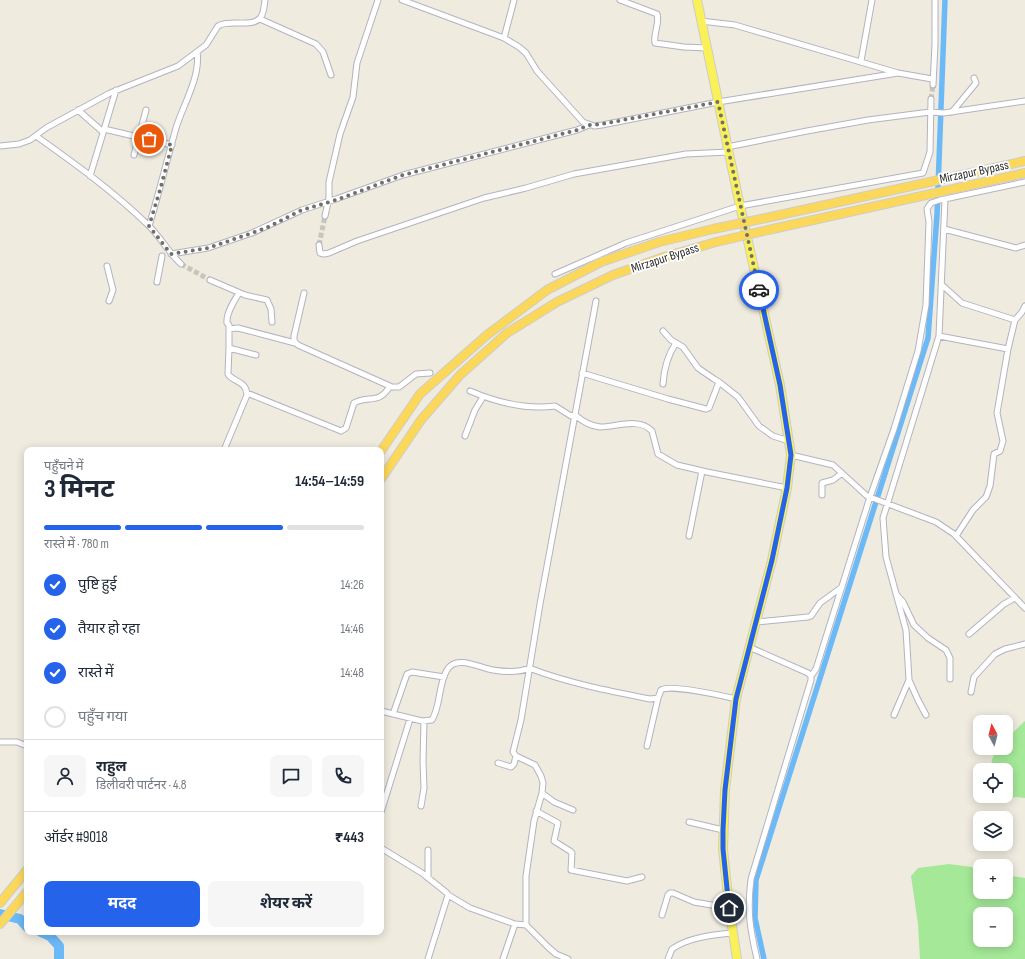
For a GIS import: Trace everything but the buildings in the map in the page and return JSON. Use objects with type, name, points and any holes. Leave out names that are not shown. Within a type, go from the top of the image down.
[{"type":"highway","name":"Mirzapur Bypass","points":[[384,447],[420,394],[486,335],[548,290],[601,262],[659,242],[713,229],[1025,161]]},
{"type":"highway","name":"Mirzapur Bypass","points":[[384,475],[421,420],[460,375],[507,333],[557,302],[613,275],[664,257],[716,242],[1025,173]]},
{"type":"highway","points":[[0,903],[24,874]]},
{"type":"highway","points":[[0,924],[24,895]]},
{"type":"main road","points":[[697,0],[740,206],[780,385],[791,455],[787,488],[772,560],[736,699],[725,790],[723,849],[732,933],[737,959]]},
{"type":"street","points":[[0,146],[19,144],[30,140],[46,128],[116,90],[178,66],[206,45],[218,26],[221,24],[256,22],[260,19],[263,12],[264,0]]},
{"type":"street","points":[[325,216],[329,194],[329,182],[340,134],[353,97],[357,63],[378,0]]},
{"type":"street","points":[[402,0],[504,38],[519,47],[526,53],[537,71],[584,122],[589,125]]},
{"type":"street","points":[[504,38],[514,0]]},
{"type":"street","points":[[620,0],[657,14],[658,19],[654,39],[655,43],[706,48]]},
{"type":"street","points":[[861,61],[872,0]]},
{"type":"street","points":[[933,85],[935,0]]},
{"type":"street","points":[[260,19],[316,44],[324,52],[331,75]]},
{"type":"street","points":[[701,21],[734,26],[861,61],[898,73],[932,79]]},
{"type":"street","points":[[149,226],[177,127],[196,70],[198,59],[197,52]]},
{"type":"street","points":[[171,254],[208,248],[259,230],[302,210],[403,175],[577,130],[589,125],[602,124],[718,102],[898,73]]},
{"type":"street","points":[[952,112],[976,83],[974,78]]},
{"type":"street","points":[[90,176],[116,90]]},
{"type":"street","points":[[555,274],[626,243],[740,206],[923,173],[930,152],[931,99]]},
{"type":"street","points":[[319,245],[320,253],[329,253],[372,236],[484,198],[574,174],[686,154],[728,150],[830,127],[930,112],[936,114],[1025,101]]},
{"type":"street","points":[[78,110],[103,130],[172,145]]},
{"type":"street","points":[[134,155],[146,110]]},
{"type":"street","points":[[36,136],[123,201],[149,226],[171,254],[181,264]]},
{"type":"street","points":[[757,959],[749,918],[748,900],[751,879],[810,684],[811,676],[816,669],[843,587],[894,429],[919,345],[926,305],[929,222],[927,209],[931,203],[1025,182]]},
{"type":"street","points":[[926,715],[909,680],[906,630],[886,557],[883,518],[884,503],[921,397],[939,336],[944,229],[943,200]]},
{"type":"street","points":[[944,229],[1016,248],[1020,248],[1025,245]]},
{"type":"street","points":[[157,282],[162,256]]},
{"type":"street","points":[[107,266],[113,290],[109,301]]},
{"type":"street","points":[[210,280],[239,293],[267,300],[271,309],[272,322]]},
{"type":"street","points":[[942,286],[962,303],[1015,320]]},
{"type":"street","points":[[239,293],[233,303],[227,319],[230,348],[228,374],[230,378],[243,384],[247,393],[342,431],[346,428],[354,403],[381,397],[390,386]]},
{"type":"street","points":[[295,344],[294,336],[304,293]]},
{"type":"street","points":[[526,925],[526,876],[536,811],[542,793],[543,783],[538,768],[516,756],[513,752],[521,720],[529,668],[596,301]]},
{"type":"street","points":[[956,536],[973,510],[986,497],[990,486],[994,454],[1000,451],[1002,446],[1002,436],[997,413],[1008,349],[1015,320],[1025,306]]},
{"type":"street","points":[[229,328],[238,328],[295,344],[390,386],[399,387],[416,374],[430,373]]},
{"type":"street","points":[[663,331],[676,343],[683,347],[698,368],[738,397],[759,426],[773,436],[789,441]]},
{"type":"street","points":[[939,336],[1008,349]]},
{"type":"street","points":[[663,384],[665,365],[670,351],[676,343]]},
{"type":"street","points":[[230,348],[256,355]]},
{"type":"street","points":[[582,373],[706,409],[709,408],[719,382]]},
{"type":"street","points":[[470,391],[483,397],[501,402],[543,408],[555,406],[571,416],[575,414]]},
{"type":"street","points":[[225,447],[247,393]]},
{"type":"street","points":[[465,436],[475,410],[483,397]]},
{"type":"street","points":[[575,414],[583,422],[594,426],[633,424],[649,428],[652,431],[658,454],[661,457],[677,464],[702,471],[787,488]]},
{"type":"street","points":[[791,455],[833,465],[864,494],[936,522],[956,536],[1025,608]]},
{"type":"street","points":[[689,536],[702,471]]},
{"type":"street","points":[[822,496],[822,483],[833,480],[842,473]]},
{"type":"street","points":[[756,622],[811,616],[820,604],[843,587]]},
{"type":"street","points":[[895,594],[903,602],[914,625],[928,638],[946,650],[950,658],[950,679]]},
{"type":"street","points":[[969,634],[1004,604],[1016,598]]},
{"type":"street","points":[[971,692],[974,677],[995,654],[1005,649],[1025,644]]},
{"type":"street","points":[[749,647],[803,670],[811,676]]},
{"type":"street","points":[[384,712],[410,719],[430,721],[434,717],[444,677],[450,665],[454,663],[466,663],[491,670],[503,671],[522,672],[529,668],[591,687],[650,698],[658,698]]},
{"type":"street","points":[[393,714],[407,674],[412,672],[444,677]]},
{"type":"street","points":[[894,715],[909,680]]},
{"type":"street","points":[[647,746],[661,690],[667,688],[701,692],[736,699]]},
{"type":"street","points":[[384,802],[410,719]]},
{"type":"street","points":[[421,806],[424,788],[424,721]]},
{"type":"street","points":[[0,742],[17,742],[24,745]]},
{"type":"street","points":[[498,763],[512,767],[516,756]]},
{"type":"street","points":[[542,793],[554,802],[573,810]]},
{"type":"street","points":[[536,811],[558,823],[554,841],[572,853],[571,870],[627,881],[642,877]]},
{"type":"street","points":[[689,822],[723,830]]},
{"type":"street","points":[[384,850],[428,878],[448,895],[470,908],[515,924],[526,925],[556,954],[568,959]]},
{"type":"street","points":[[428,850],[428,878]]},
{"type":"street","points":[[662,915],[670,893],[694,902],[729,908]]},
{"type":"street","points":[[428,959],[448,895]]},
{"type":"street","points":[[503,959],[515,924]]},
{"type":"street","points":[[668,959],[674,947],[691,940],[732,933]]},
{"type":"green space","points":[[1025,721],[1025,798],[1013,798],[1013,763],[992,763],[994,755],[1013,755],[1013,732]]},
{"type":"green space","points":[[949,864],[973,867],[973,899],[1013,899],[1013,876],[1025,878],[1025,959],[920,959],[918,924],[911,876],[918,868]]},
{"type":"waterway","points":[[764,959],[755,918],[756,880],[928,338],[937,215],[945,0]]},
{"type":"waterway","points":[[0,914],[20,919],[24,924]]},
{"type":"waterway","points":[[48,935],[59,946],[59,959]]},
{"type":"tunnel","points":[[931,99],[933,85]]},
{"type":"tunnel","points":[[319,245],[325,216]]},
{"type":"tunnel","points":[[181,264],[210,280]]},
{"type":"way so far","points":[[149,139],[172,145],[149,226],[171,254],[208,248],[266,228],[302,210],[336,200],[403,175],[577,130],[589,125],[594,126],[718,102],[759,290]]},
{"type":"route","points":[[729,908],[723,849],[723,812],[736,699],[772,560],[787,488],[791,455],[780,385],[759,290]]}]
